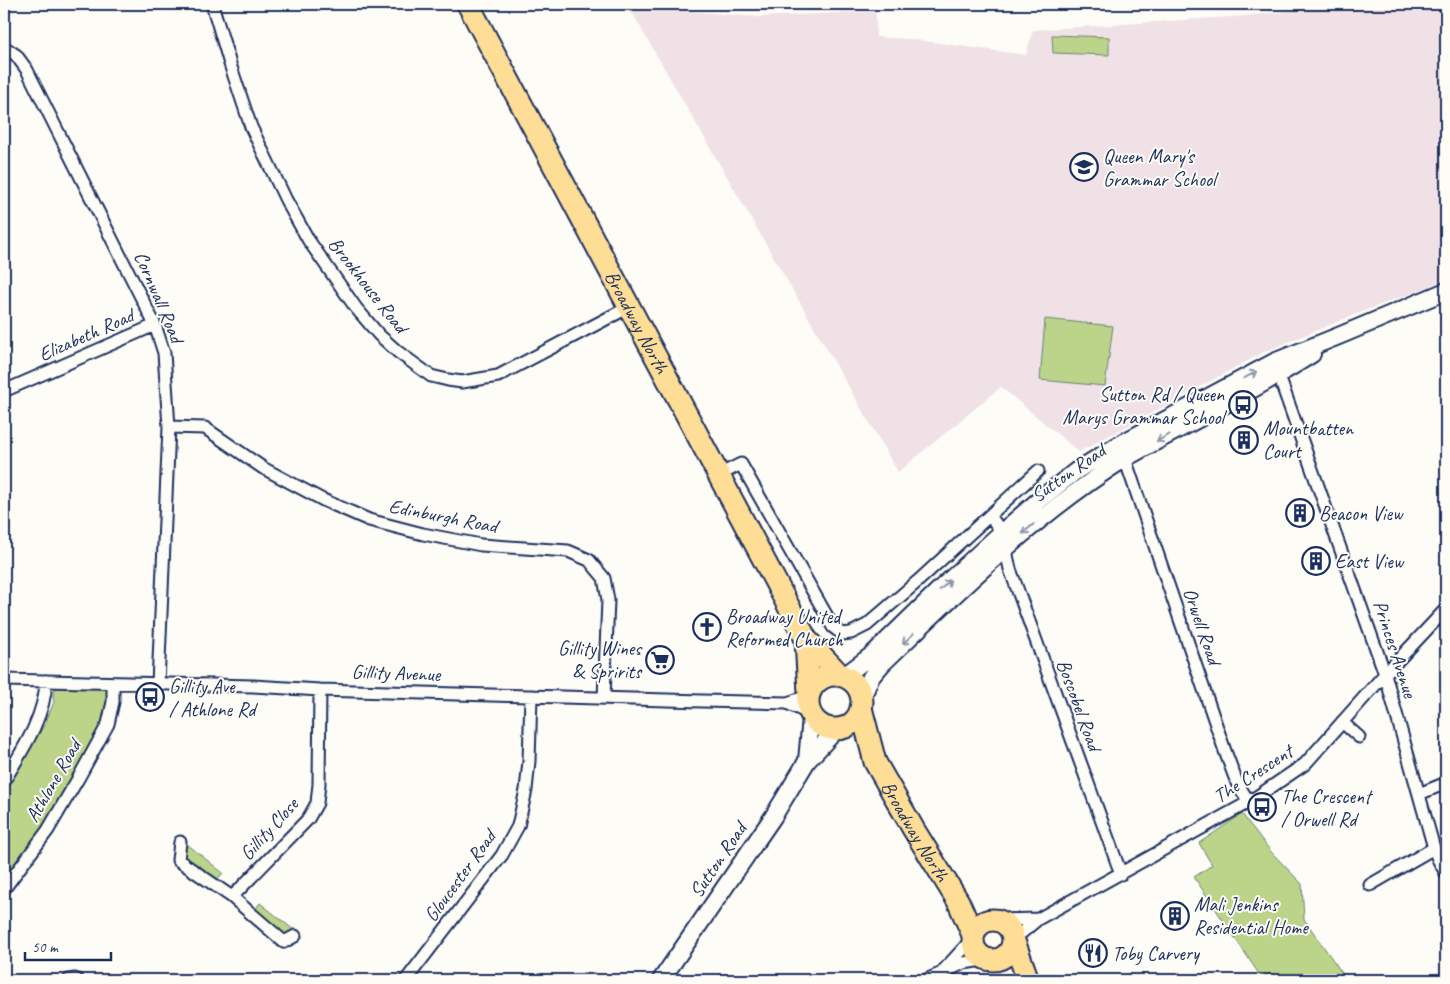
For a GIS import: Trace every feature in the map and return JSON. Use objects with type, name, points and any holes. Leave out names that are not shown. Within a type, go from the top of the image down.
[{"type":"highway","name":"Broadway North","points":[[468,4],[806,639],[842,676]]},
{"type":"highway","name":"Broadway North","points":[[806,639],[809,705]]},
{"type":"highway","points":[[827,676],[842,676],[850,680],[858,688],[862,703],[858,716],[844,728],[837,729],[822,726],[809,705],[816,682],[827,676]]},
{"type":"highway","name":"Broadway North","points":[[862,703],[875,762],[958,901],[973,936]]},
{"type":"highway","name":"Broadway North","points":[[837,729],[875,762]]},
{"type":"highway","name":"Broadway North","points":[[958,901],[994,920]]},
{"type":"highway","points":[[1018,980],[979,954],[975,949],[973,936],[976,928],[982,923],[994,920],[1006,923],[1011,928],[1028,980]]},
{"type":"highway","points":[[989,960],[999,960],[1007,956],[1012,949],[1014,940]]},
{"type":"street","name":"Brookhouse Road","points":[[212,4],[251,127],[286,200],[309,241],[356,308],[379,335],[398,352],[431,376],[462,382],[498,376],[629,307]]},
{"type":"street","name":"Cornwall Road","points":[[4,47],[16,55],[27,70],[155,325],[164,352],[169,427],[158,684]]},
{"type":"street","name":"Sutton Road","points":[[842,676],[872,656],[942,587],[1004,540],[1049,512],[1082,487],[1123,451],[1341,336],[1446,291]]},
{"type":"street","name":"Elizabeth Road","points":[[4,391],[155,325]]},
{"type":"street","name":"Princes Avenue","points":[[1277,369],[1385,674],[1434,848],[1446,873]]},
{"type":"street","name":"Edinburgh Road","points":[[169,427],[205,428],[263,468],[323,500],[369,520],[422,534],[481,545],[568,551],[589,560],[604,578],[608,600],[604,698]]},
{"type":"street","name":"Orwell Road","points":[[1123,451],[1228,759],[1237,784],[1249,802]]},
{"type":"street","points":[[718,475],[741,464],[829,621],[842,634],[851,633],[867,625],[1038,471]]},
{"type":"street","points":[[990,516],[1004,540]]},
{"type":"street","name":"Sutton Road","points":[[862,703],[871,677],[882,664],[956,593],[1004,540]]},
{"type":"street","name":"Boscobel Road","points":[[1004,540],[1010,569],[1121,874]]},
{"type":"street","name":"The Crescent","points":[[1014,940],[1038,919],[1249,802],[1305,764],[1446,608]]},
{"type":"street","name":"Gillity Avenue","points":[[4,680],[253,686],[320,690],[809,705]]},
{"type":"street","points":[[4,781],[18,758],[36,721],[46,692],[46,681]]},
{"type":"street","name":"Athlone Road","points":[[4,889],[48,830],[108,724],[113,702],[113,684]]},
{"type":"street","name":"Gillity Close","points":[[232,897],[308,818],[317,804],[320,690]]},
{"type":"street","name":"Gloucester Road","points":[[406,980],[502,855],[518,826],[527,780],[531,696]]},
{"type":"street","name":"Gillity Avenue","points":[[787,703],[809,705]]},
{"type":"street","name":"Sutton Road","points":[[807,761],[809,705]]},
{"type":"street","points":[[1342,722],[1359,738]]},
{"type":"street","name":"Sutton Road","points":[[661,980],[773,817],[807,761],[837,729]]},
{"type":"street","points":[[1419,794],[1446,783]]},
{"type":"street","points":[[180,842],[178,860],[232,897],[284,942],[295,936]]},
{"type":"street","points":[[1370,885],[1434,848]]},
{"type":"street","name":"The Crescent","points":[[994,920],[1038,919]]},
{"type":"street","points":[[942,972],[973,936]]},
{"type":"street","points":[[926,980],[964,963],[989,960]]},
{"type":"street","points":[[69,980],[77,980]]},
{"type":"shaded area","name":"Queen Mary's Grammar School","points":[[627,4],[673,4],[674,10],[759,17],[876,11],[876,37],[910,39],[1026,55],[1033,30],[1245,16],[1347,4],[1446,4],[1446,280],[1266,351],[1079,452],[1001,387],[898,472]]},
{"type":"green space","points":[[1052,35],[1109,37],[1109,55],[1053,53]]},
{"type":"green space","points":[[1045,319],[1113,326],[1105,386],[1040,380]]},
{"type":"green space","points":[[61,686],[101,686],[108,692],[111,713],[42,833],[4,885],[4,791],[45,724],[54,702],[55,689]]},
{"type":"green space","points":[[1242,814],[1272,853],[1302,884],[1304,919],[1347,980],[1263,980],[1194,877],[1212,865],[1199,843]]},
{"type":"green space","points":[[187,844],[223,873],[215,882],[184,857],[184,849]]},
{"type":"green space","points":[[260,903],[294,930],[291,933],[280,934],[253,912]]},
{"type":"place","name":"Queen Mary's Grammar School","points":[[1084,167]]},
{"type":"place","name":"Sutton Rd / Queen Marys Grammar School","points":[[1243,405]]},
{"type":"place","name":"Mountbatten Court","points":[[1244,440]]},
{"type":"place","name":"Beacon View","points":[[1300,513]]},
{"type":"place","name":"East View","points":[[1316,561]]},
{"type":"place","name":"Broadway United Reformed Church","points":[[707,627]]},
{"type":"place","name":"Gillity Wines & Spririts","points":[[660,660]]},
{"type":"place","name":"Gillity Ave / Athlone Rd","points":[[150,697]]},
{"type":"place","name":"The Crescent / Orwell Rd","points":[[1262,807]]},
{"type":"place","name":"Mali Jenkins Residential Home","points":[[1175,916]]},
{"type":"place","name":"Toby Carvery","points":[[1093,953]]}]
